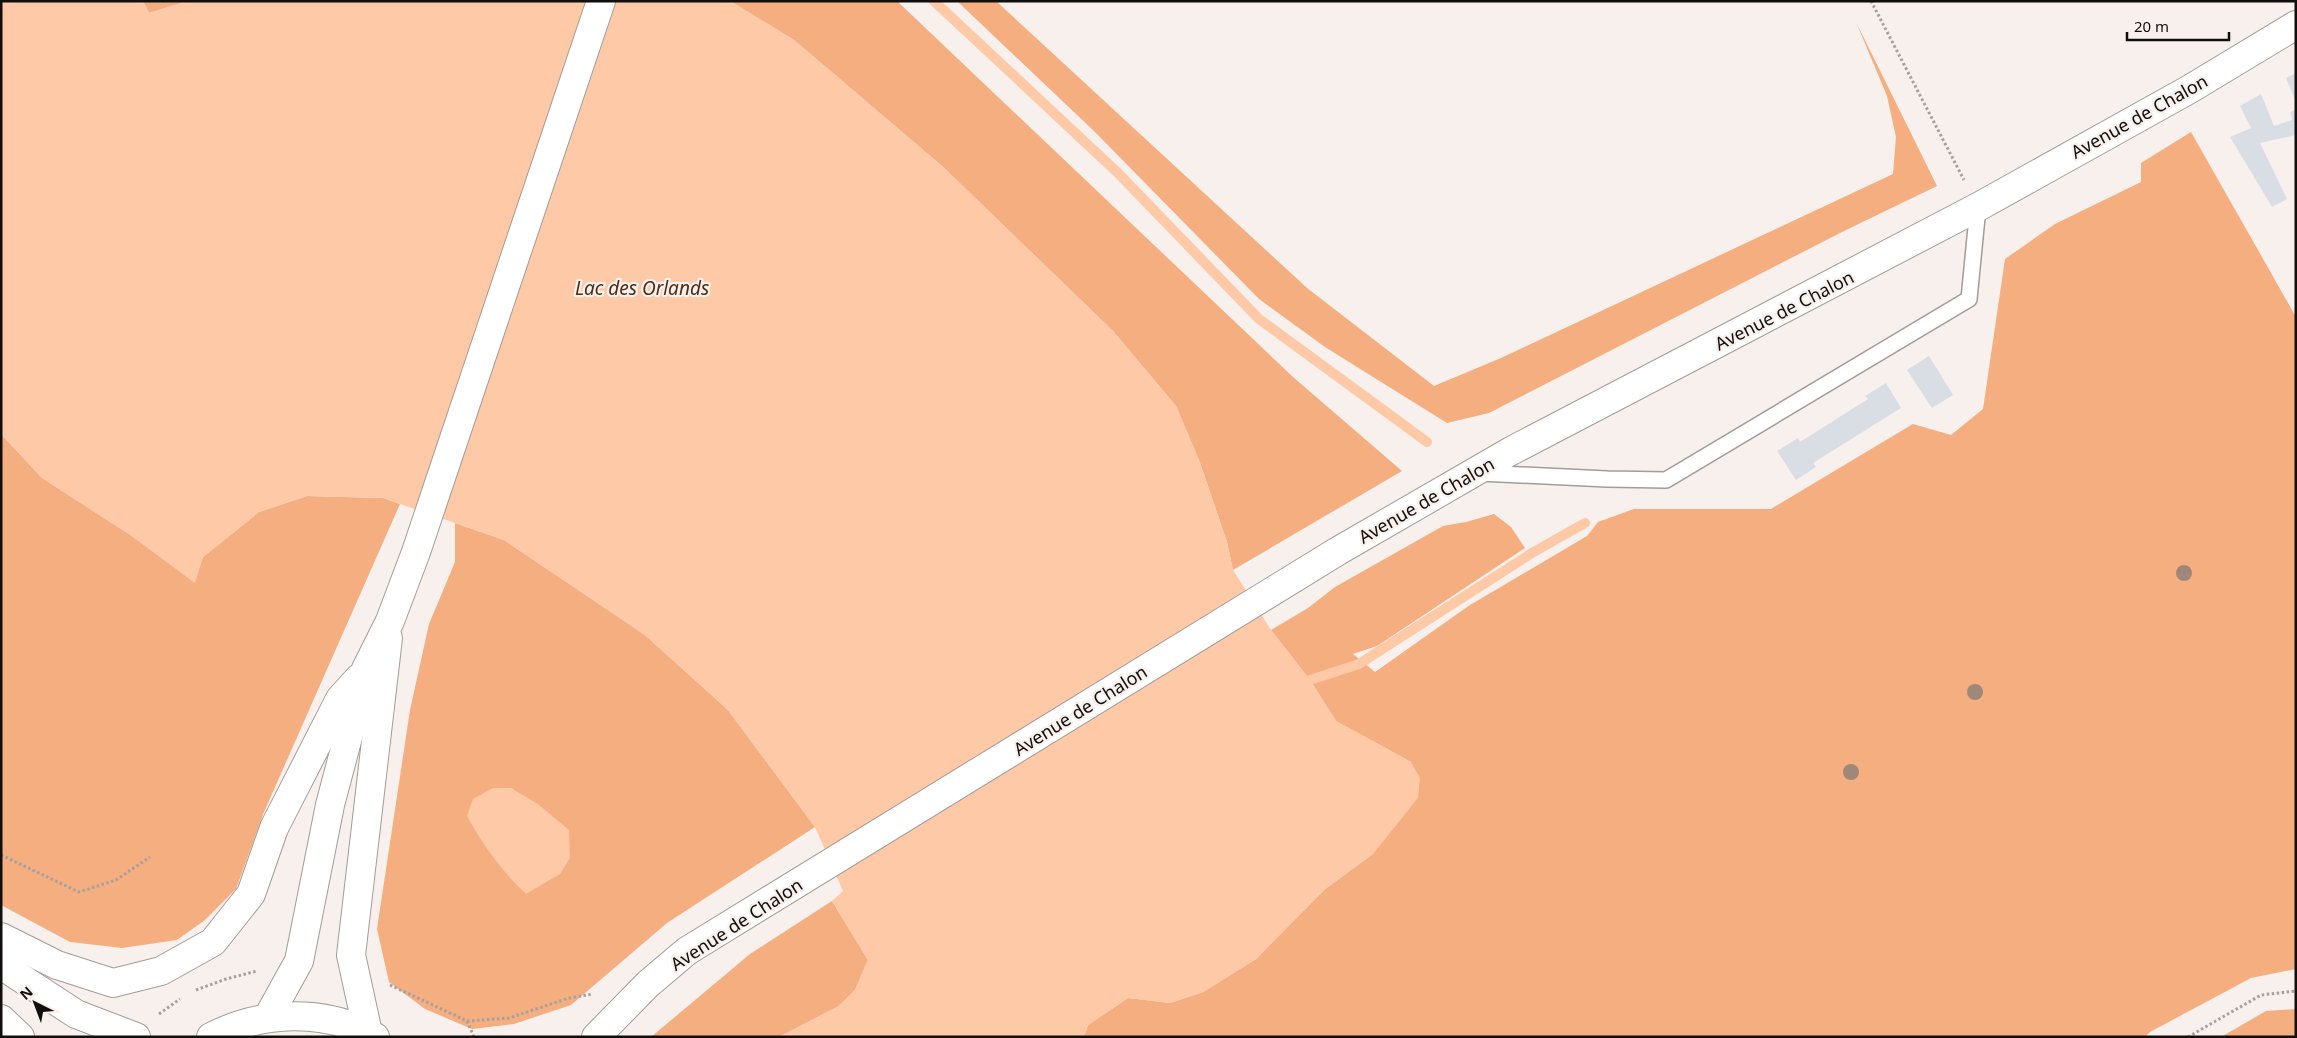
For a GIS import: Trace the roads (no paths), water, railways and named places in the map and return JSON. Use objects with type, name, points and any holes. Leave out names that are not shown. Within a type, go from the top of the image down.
[{"type":"main road","points":[[268,1017],[299,961],[330,805],[366,669],[390,621],[416,552],[601,1]]},
{"type":"main road","name":"Avenue de Chalon","points":[[596,1037],[648,984],[687,951],[1338,551],[1511,451],[1978,207],[2190,89],[2296,24]]},
{"type":"main road","points":[[371,1035],[350,955],[376,756],[390,621]]},
{"type":"main road","points":[[1,936],[57,966],[113,983],[161,971],[213,942],[251,894],[274,828],[340,699],[366,669]]},
{"type":"main road","points":[[1,965],[76,1014],[136,1037]]},
{"type":"main road","points":[[211,1037],[229,1028],[268,1017],[302,1016],[336,1021],[371,1035]]},
{"type":"main road","points":[[1,1019],[20,1037]]},
{"type":"lane","points":[[1473,473],[1666,480],[1969,299],[1978,207]]},
{"type":"water","name":"Lac des Orlands","points":[[1,1],[143,1],[149,13],[188,1],[730,1],[794,40],[942,166],[1113,331],[1176,406],[1199,460],[1227,542],[1233,570],[1271,630],[1310,680],[1336,721],[1411,762],[1420,778],[1418,798],[1373,854],[1325,889],[1256,959],[1203,992],[1170,1003],[1128,998],[1088,1025],[1084,1037],[779,1037],[839,1006],[855,990],[868,960],[832,901],[843,891],[815,827],[728,710],[645,635],[504,540],[383,498],[307,496],[259,512],[203,557],[195,583],[132,536],[42,478],[1,434]]},
{"type":"water","points":[[493,788],[511,788],[538,804],[569,830],[570,858],[560,874],[526,894],[494,858],[467,816],[473,799]]},
{"type":"waterway","points":[[934,1],[1118,173],[1259,319],[1427,442]]},
{"type":"waterway","points":[[1310,680],[1359,664],[1532,553],[1585,523]]}]
